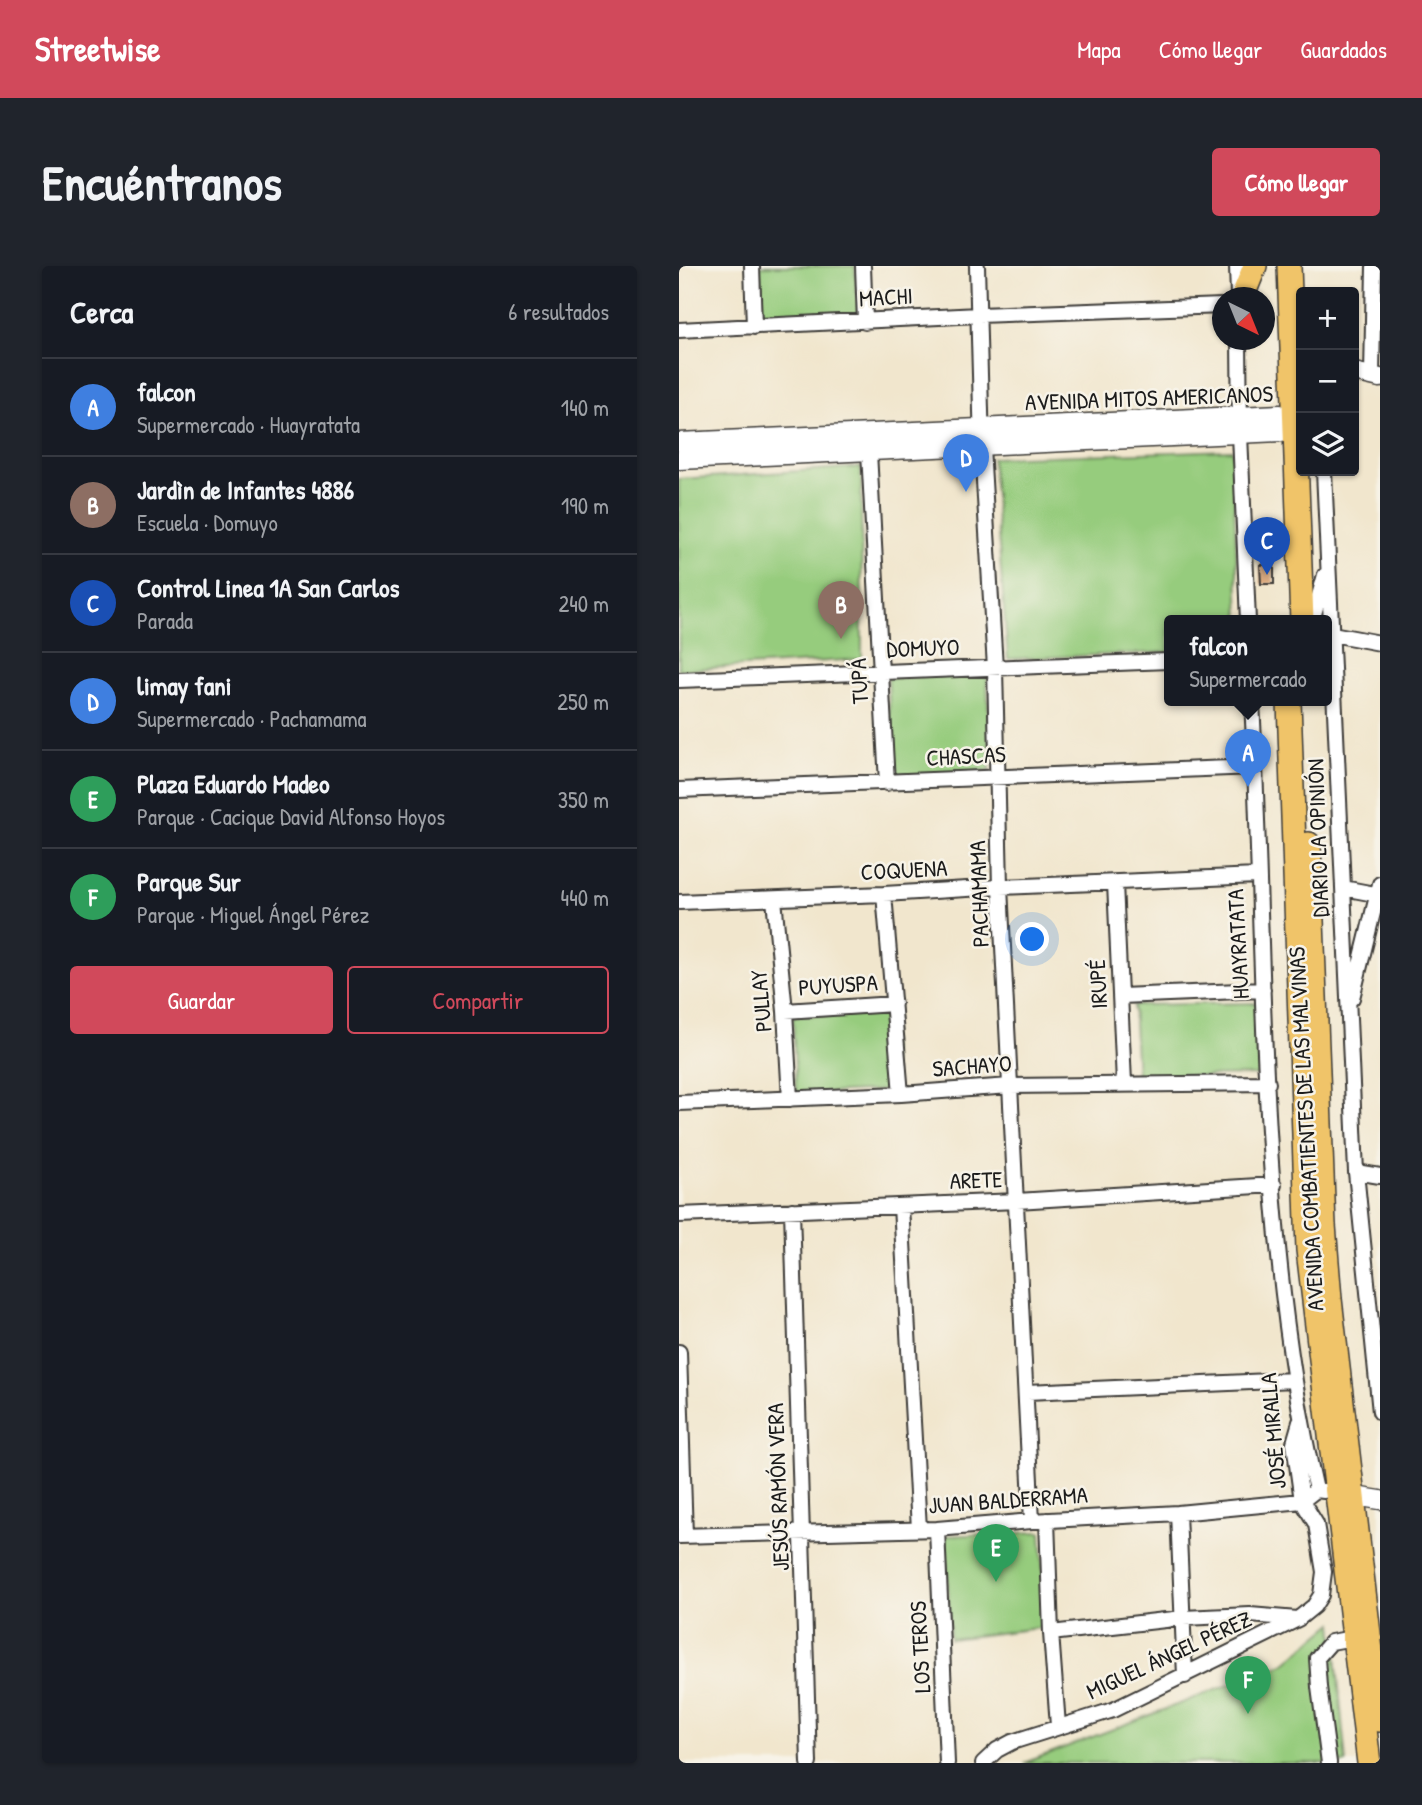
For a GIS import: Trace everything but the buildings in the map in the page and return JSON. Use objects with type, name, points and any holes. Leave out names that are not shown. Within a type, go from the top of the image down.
[{"type":"main road","points":[[1245,287],[1255,266]]},
{"type":"main road","points":[[1275,266],[1302,615]]},
{"type":"main road","points":[[1286,615],[1289,266]]},
{"type":"main road","name":"AVENIDA COMBATIENTES DE LAS MALVINAS","points":[[1289,706],[1305,1206],[1335,1493],[1369,1763]]},
{"type":"main road","name":"AVENIDA COMBATIENTES DE LAS MALVINAS","points":[[1304,706],[1324,1225],[1332,1312],[1335,1493],[1380,1728]]},
{"type":"street","points":[[751,266],[754,327]]},
{"type":"street","points":[[863,266],[865,322]]},
{"type":"street","name":"PACHAMAMA","points":[[977,266],[982,438],[995,668],[1000,887],[1032,1521]]},
{"type":"street","points":[[1237,266],[1239,287]]},
{"type":"street","points":[[1369,375],[1374,266]]},
{"type":"street","name":"MACHI","points":[[679,330],[1212,306]]},
{"type":"street","points":[[1239,350],[1248,615]]},
{"type":"street","name":"AVENIDA MITOS AMERICANOS","points":[[679,442],[982,438],[1289,423]]},
{"type":"street","name":"AVENIDA MITOS AMERICANOS","points":[[679,460],[869,452],[982,438]]},
{"type":"street","name":"TUPÁ","points":[[869,452],[887,783]]},
{"type":"street","name":"DIARIO LA OPINIÓN","points":[[1324,476],[1331,615]]},
{"type":"street","points":[[1314,615],[1328,564]]},
{"type":"street","points":[[1332,634],[1380,643]]},
{"type":"street","name":"DIARIO LA OPINIÓN","points":[[1332,634],[1356,1172],[1380,1412]]},
{"type":"street","name":"DOMUYO","points":[[679,680],[1164,661]]},
{"type":"street","name":"HUAYRATATA","points":[[1252,706],[1263,990],[1274,1185]]},
{"type":"street","name":"CHASCAS","points":[[679,790],[1255,767]]},
{"type":"street","name":"COQUENA","points":[[679,902],[1258,876]]},
{"type":"street","name":"IRUPÉ","points":[[1115,883],[1124,1083]]},
{"type":"street","points":[[1343,888],[1379,891],[1348,1014]]},
{"type":"street","points":[[884,894],[901,1094]]},
{"type":"street","name":"PULLAY","points":[[773,899],[785,1011],[790,1099]]},
{"type":"street","points":[[1121,996],[1263,990]]},
{"type":"street","name":"PUYUSPA","points":[[785,1011],[894,1004]]},
{"type":"street","name":"SACHAYO","points":[[679,1103],[901,1094],[1010,1086],[1268,1083]]},
{"type":"street","points":[[1356,1172],[1380,1176]]},
{"type":"street","name":"ARETE","points":[[679,1215],[1017,1201],[1274,1185]]},
{"type":"street","name":"JOSÉ MIRALLA","points":[[1274,1185],[1290,1358],[1300,1421],[1294,1443],[1302,1501],[1316,1524],[1324,1572],[1321,1595],[1314,1606],[1299,1619]]},
{"type":"street","points":[[901,1206],[919,1529]]},
{"type":"street","name":"JESÚS RAMÓN VERA","points":[[792,1210],[809,1763]]},
{"type":"street","points":[[679,1352],[682,1536]]},
{"type":"street","points":[[1027,1392],[1294,1380]]},
{"type":"street","points":[[1300,1421],[1335,1493]]},
{"type":"street","points":[[1302,1501],[1335,1493],[1380,1500]]},
{"type":"street","name":"JUAN BALDERRAMA","points":[[682,1536],[937,1529],[1178,1513],[1302,1501]]},
{"type":"street","points":[[1178,1513],[1185,1676]]},
{"type":"street","points":[[1047,1520],[1058,1726]]},
{"type":"street","name":"LOS TEROS","points":[[937,1529],[947,1763]]},
{"type":"street","points":[[1051,1633],[1183,1618],[1249,1615],[1299,1619]]},
{"type":"street","name":"MIGUEL ÁNGEL PÉREZ","points":[[983,1763],[997,1750],[1012,1742],[1112,1710],[1299,1619]]},
{"type":"street","points":[[1329,1763],[1318,1658],[1331,1642],[1353,1638]]},
{"type":"green space","points":[[760,266],[855,266],[858,315],[762,322]]},
{"type":"green space","points":[[1232,450],[1239,615],[1164,615],[1164,652],[1008,659],[992,458]]},
{"type":"green space","points":[[861,467],[862,659],[679,670],[679,479]]},
{"type":"green space","points":[[987,674],[990,770],[893,777],[888,678]]},
{"type":"green space","points":[[1257,1003],[1260,1075],[1137,1077],[1133,1005]]},
{"type":"green space","points":[[889,1014],[894,1090],[796,1094],[793,1016]]},
{"type":"green space","points":[[1041,1532],[1046,1627],[950,1639],[946,1536]]},
{"type":"green space","points":[[1333,1623],[1346,1763],[1024,1763],[1284,1664]]},
{"type":"place","name":"limay fani","points":[[966,492]]},
{"type":"place","name":"Control Linea 1A San Carlos","points":[[1267,575]]},
{"type":"place","name":"Jardìn de Infantes 4886","points":[[841,639]]},
{"type":"place","name":"falcon","points":[[1248,787]]},
{"type":"place","name":"Plaza Eduardo Madeo","points":[[996,1582]]},
{"type":"place","name":"Parque Sur","points":[[1248,1714]]}]
